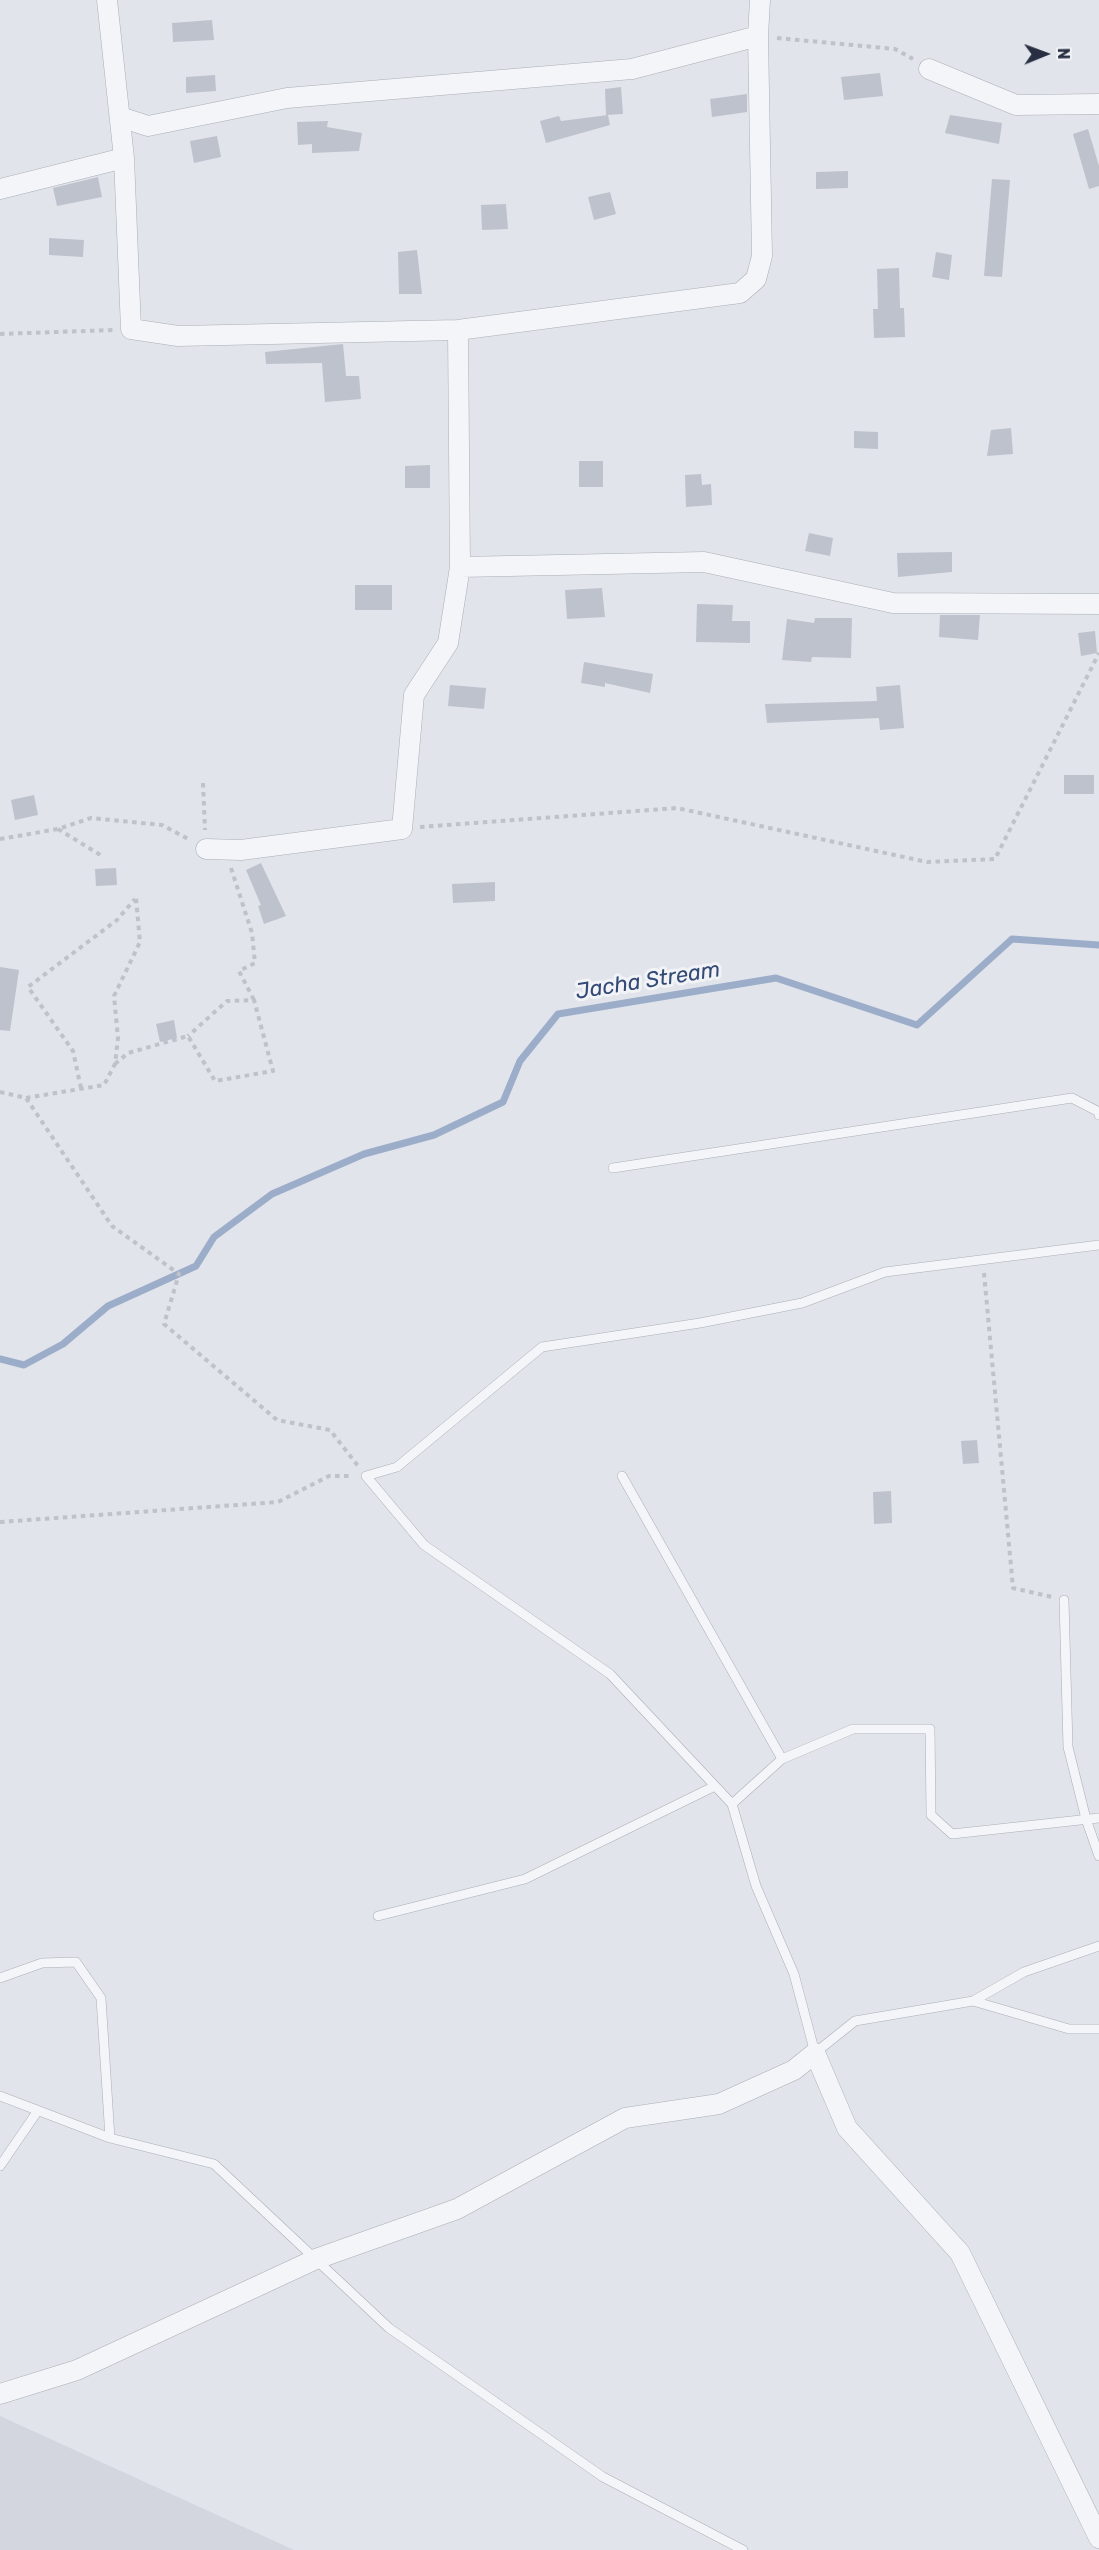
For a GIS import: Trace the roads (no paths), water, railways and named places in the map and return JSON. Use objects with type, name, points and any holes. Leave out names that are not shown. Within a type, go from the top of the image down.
[{"type":"street","points":[[107,0],[124,158],[131,329],[178,336],[458,330],[740,293],[756,279],[762,256],[758,36],[760,0]]},
{"type":"street","points":[[120,117],[148,126],[287,98],[632,69],[758,36]]},
{"type":"street","points":[[929,69],[1016,105],[1099,104]]},
{"type":"street","points":[[0,189],[124,158]]},
{"type":"street","points":[[206,849],[241,850],[402,829],[414,695],[448,643],[460,567],[458,330]]},
{"type":"street","points":[[460,567],[704,562],[893,603],[1099,604]]},
{"type":"street","points":[[0,2394],[77,2370],[316,2259],[457,2209],[625,2118],[719,2104],[794,2070],[814,2053],[847,2128],[960,2253],[1099,2538]]},
{"type":"lane","points":[[613,1168],[1072,1098],[1099,1112],[1099,1115]]},
{"type":"lane","points":[[1099,1245],[885,1272],[802,1303],[700,1323],[542,1347],[397,1467],[366,1476],[424,1545],[610,1674],[732,1804],[756,1886],[794,1974],[814,2053],[855,2020],[973,2001],[1024,1972],[1099,1946]]},
{"type":"lane","points":[[622,1476],[782,1759]]},
{"type":"lane","points":[[1064,1600],[1068,1747],[1086,1819],[1099,1856]]},
{"type":"lane","points":[[732,1804],[782,1759],[853,1729],[930,1729],[931,1815],[952,1834],[1099,1818]]},
{"type":"lane","points":[[378,1916],[525,1880],[715,1786]]},
{"type":"lane","points":[[0,1978],[42,1963],[76,1962],[101,1998],[110,2138]]},
{"type":"lane","points":[[973,2001],[1069,2029],[1099,2030]]},
{"type":"lane","points":[[0,2096],[110,2138],[214,2164],[389,2328],[603,2477],[743,2550]]},
{"type":"lane","points":[[0,2166],[38,2112]]},
{"type":"waterway","name":"Jacha Stream","points":[[0,1359],[24,1365],[63,1344],[108,1306],[196,1266],[214,1237],[272,1194],[364,1154],[434,1135],[503,1102],[520,1061],[558,1014],[776,978],[917,1025],[1012,939],[1099,945]]}]
